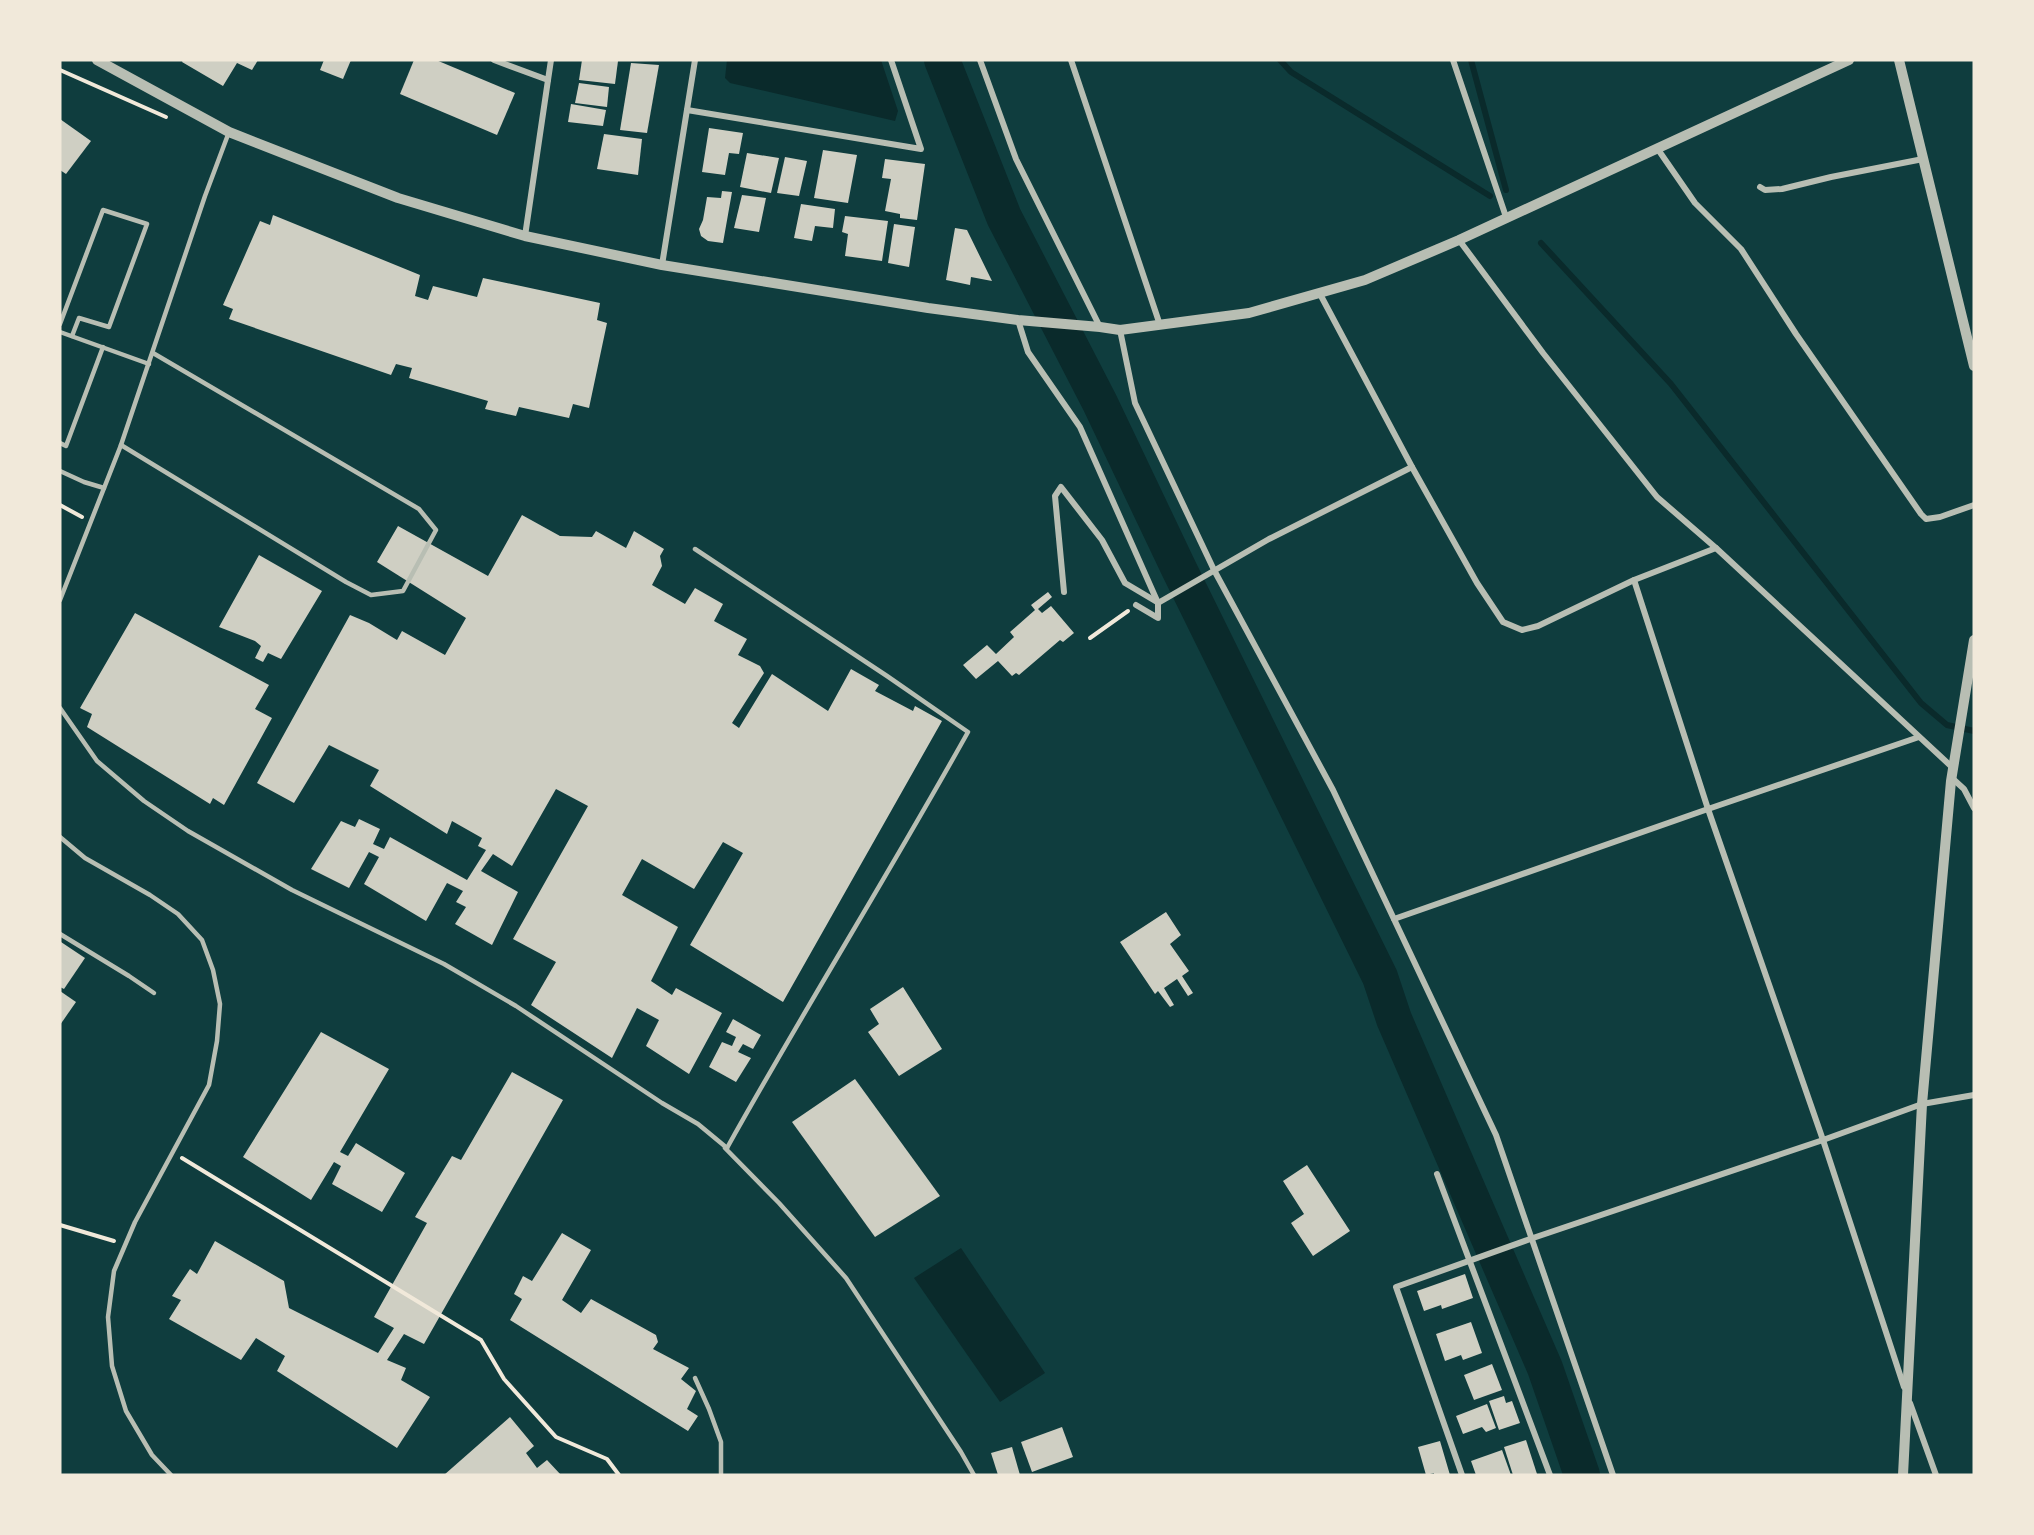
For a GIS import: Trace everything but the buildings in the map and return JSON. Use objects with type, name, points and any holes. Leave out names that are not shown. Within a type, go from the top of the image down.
[{"type":"street","points":[[97,60],[229,132],[398,198],[525,236],[662,265],[928,308],[1120,330],[1249,313],[1365,280],[1459,240],[1849,60]]},
{"type":"street","points":[[494,60],[548,80]]},
{"type":"street","points":[[525,236],[551,60]]},
{"type":"street","points":[[662,265],[695,60]]},
{"type":"street","points":[[687,110],[921,149],[891,60]]},
{"type":"street","points":[[980,60],[1016,159],[1100,327]]},
{"type":"street","points":[[1071,60],[1160,325]]},
{"type":"street","points":[[1453,60],[1506,217]]},
{"type":"street","points":[[1899,60],[1974,366]]},
{"type":"street","points":[[1657,148],[1701,210],[1742,249],[1796,333],[1921,514],[1926,519],[1941,517],[1974,505]]},
{"type":"street","points":[[1760,187],[1765,190],[1782,189],[1923,159]]},
{"type":"street","points":[[1459,240],[1543,353],[1657,497],[1716,548],[1893,711],[1953,773],[1974,808]]},
{"type":"street","points":[[1320,294],[1412,467],[1477,583],[1503,622],[1522,630],[1538,626],[1634,580],[1716,548]]},
{"type":"street","points":[[1018,320],[1028,352],[1080,427],[1158,603],[1158,618],[1136,605]]},
{"type":"street","points":[[1120,330],[1136,403],[1211,572],[1333,790],[1496,1136],[1613,1475]]},
{"type":"street","points":[[1158,603],[1269,539],[1412,467]]},
{"type":"street","points":[[1064,592],[1055,496],[1062,486],[1102,540],[1125,583],[1158,603]]},
{"type":"street","points":[[1634,580],[1708,809],[1936,1475]]},
{"type":"street","points":[[1903,1475],[1922,1104],[1953,773],[1974,640]]},
{"type":"street","points":[[1394,920],[1919,737]]},
{"type":"street","points":[[1462,1475],[1396,1287],[1922,1104],[1974,1095]]},
{"type":"street","points":[[1437,1174],[1551,1475]]},
{"type":"lane","points":[[60,600],[121,445],[205,196],[229,132]]},
{"type":"lane","points":[[60,324],[103,210],[147,224],[109,327],[79,318],[72,336]]},
{"type":"lane","points":[[60,332],[149,364]]},
{"type":"lane","points":[[60,442],[66,446],[103,347]]},
{"type":"lane","points":[[121,445],[371,595],[403,591],[436,530],[419,509],[153,353]]},
{"type":"lane","points":[[60,471],[104,488]]},
{"type":"lane","points":[[694,549],[968,732],[727,1148]]},
{"type":"lane","points":[[60,708],[97,761],[144,801],[188,831],[292,890],[444,964],[516,1006],[698,1124],[727,1148]]},
{"type":"lane","points":[[60,837],[85,858],[178,914],[202,940],[213,970],[220,1004],[217,1041],[209,1085],[135,1222],[114,1271],[108,1317],[112,1366],[126,1411],[152,1455],[171,1475]]},
{"type":"lane","points":[[60,934],[154,993]]},
{"type":"lane","points":[[727,1148],[719,1142],[779,1203],[846,1278],[974,1475]]},
{"type":"lane","points":[[695,1378],[721,1442],[721,1475]]},
{"type":"path","points":[[60,70],[172,120]]},
{"type":"path","points":[[60,505],[91,521]]},
{"type":"path","points":[[1090,638],[1136,605]]},
{"type":"path","points":[[174,1153],[481,1340],[504,1379],[556,1437],[607,1459],[619,1475]]},
{"type":"path","points":[[60,1226],[125,1245]]},
{"type":"water","points":[[727,60],[881,60],[898,111],[895,121],[730,83],[725,78]]},
{"type":"water","points":[[961,1248],[1045,1373],[1000,1402],[914,1278]]},
{"type":"waterway","points":[[942,60],[1004,217],[1100,403],[1380,977],[1394,1019],[1545,1368],[1582,1475]]},
{"type":"waterway","points":[[1280,60],[1291,72],[1490,196]]},
{"type":"waterway","points":[[1471,60],[1506,190]]},
{"type":"waterway","points":[[1541,243],[1671,384],[1921,703],[1947,725],[1974,731]]}]
